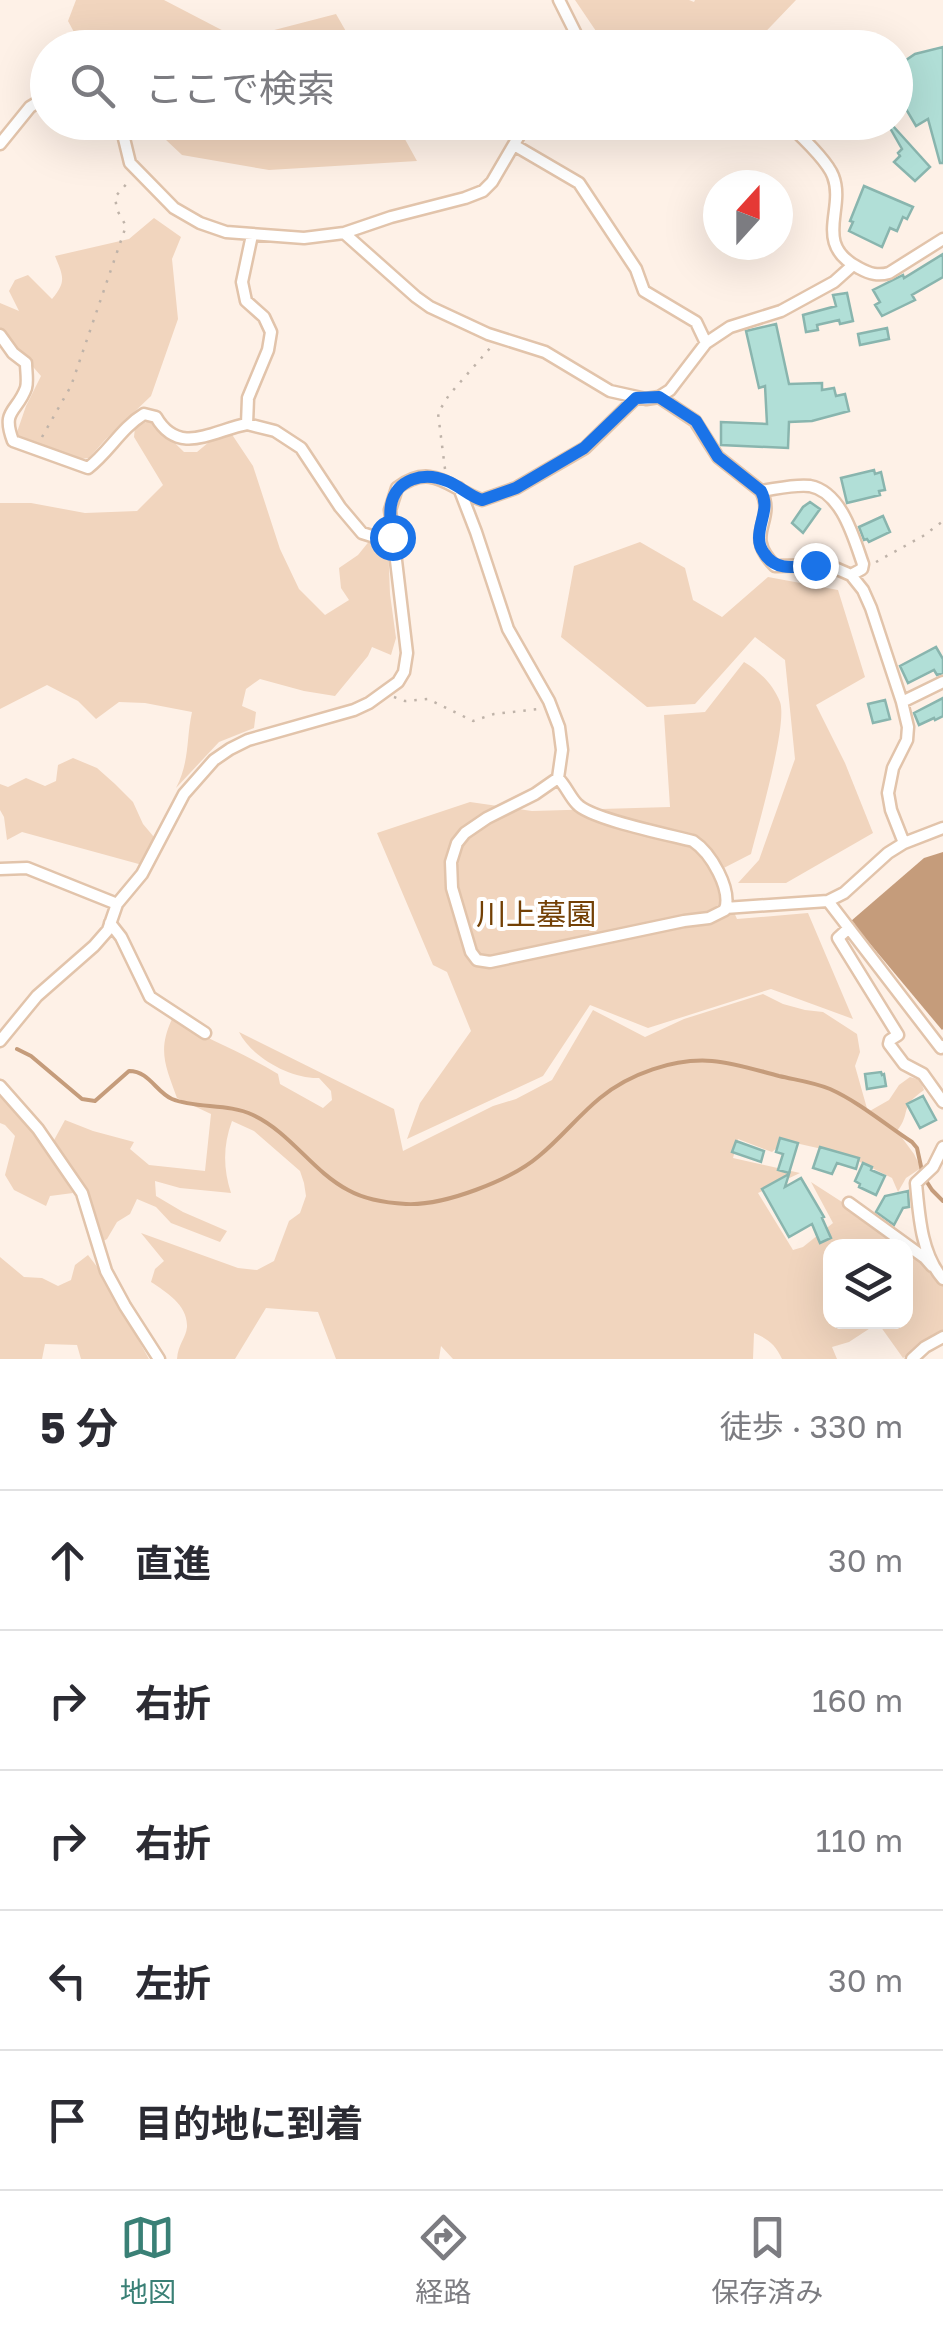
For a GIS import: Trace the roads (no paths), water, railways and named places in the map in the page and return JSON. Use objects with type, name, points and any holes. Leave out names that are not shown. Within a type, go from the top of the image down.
[{"type":"street","points":[[559,0],[574,30]]},
{"type":"street","points":[[0,144],[30,107]]},
{"type":"street","points":[[124,140],[130,163],[138,172],[174,208],[200,223],[252,236],[304,238],[344,233],[478,194],[488,188],[517,140]]},
{"type":"street","points":[[802,140],[833,174],[836,187],[832,230],[841,254],[853,266],[881,276],[943,239]]},
{"type":"street","points":[[514,145],[578,182],[636,269],[644,291],[696,322],[706,343]]},
{"type":"street","points":[[344,233],[430,307],[498,338],[545,352],[610,391],[636,398],[659,397],[670,390],[706,343],[730,327],[781,311],[834,282],[853,266]]},
{"type":"street","points":[[248,424],[248,398],[268,350],[271,332],[264,317],[246,301],[242,282],[252,236]]},
{"type":"street","points":[[0,335],[26,363],[27,386],[7,426],[13,441],[88,468],[100,460],[131,422],[144,414],[156,416],[161,424],[184,439],[202,438],[248,424],[275,430],[302,448],[362,533],[392,537]]},
{"type":"street","points":[[659,397],[696,421],[718,457],[761,491],[766,509],[760,548],[775,566],[828,565],[856,572]]},
{"type":"street","points":[[0,1041],[37,996],[94,946],[110,924],[117,904],[142,874],[184,794],[222,754],[265,734],[354,710],[398,682],[407,653],[390,510],[397,488],[419,477],[446,480],[482,500],[516,488],[584,448],[636,398]]},
{"type":"street","points":[[761,491],[808,486],[821,491],[847,517],[864,564],[856,572]]},
{"type":"street","points":[[459,488],[508,629],[552,708],[562,742],[558,778],[487,818],[465,833],[457,844],[451,862],[452,888],[471,952],[478,960],[490,962],[708,918],[726,908],[728,899],[722,884],[700,846],[586,811],[575,803],[558,778]]},
{"type":"street","points":[[856,572],[908,727],[888,793],[904,843]]},
{"type":"street","points":[[902,702],[943,682]]},
{"type":"street","points":[[726,908],[828,901],[888,853],[943,828]]},
{"type":"street","points":[[0,869],[28,868],[117,904]]},
{"type":"street","points":[[828,901],[943,1046]]},
{"type":"street","points":[[110,924],[150,998],[204,1033]]},
{"type":"street","points":[[848,928],[838,938],[898,1036],[889,1044],[904,1064],[923,1074],[943,1102]]},
{"type":"street","points":[[0,1086],[38,1129],[82,1193],[106,1271],[159,1359]]},
{"type":"street","points":[[934,1269],[920,1226],[916,1183],[933,1166],[943,1147]]},
{"type":"street","points":[[849,1203],[925,1258],[943,1279]]},
{"type":"street","points":[[912,1359],[943,1337]]},
{"type":"waterway","points":[[17,1049],[82,1099],[95,1101],[129,1071],[142,1074],[172,1099],[253,1115],[279,1132],[335,1182],[361,1196],[392,1203],[439,1201],[495,1182],[539,1156],[612,1089],[653,1069],[697,1061],[737,1065],[830,1089],[912,1142],[922,1171]]},
{"type":"waterway","points":[[925,1179],[943,1201]]},
{"type":"park label","name":"川上墓園","points":[[536,915]]}]
